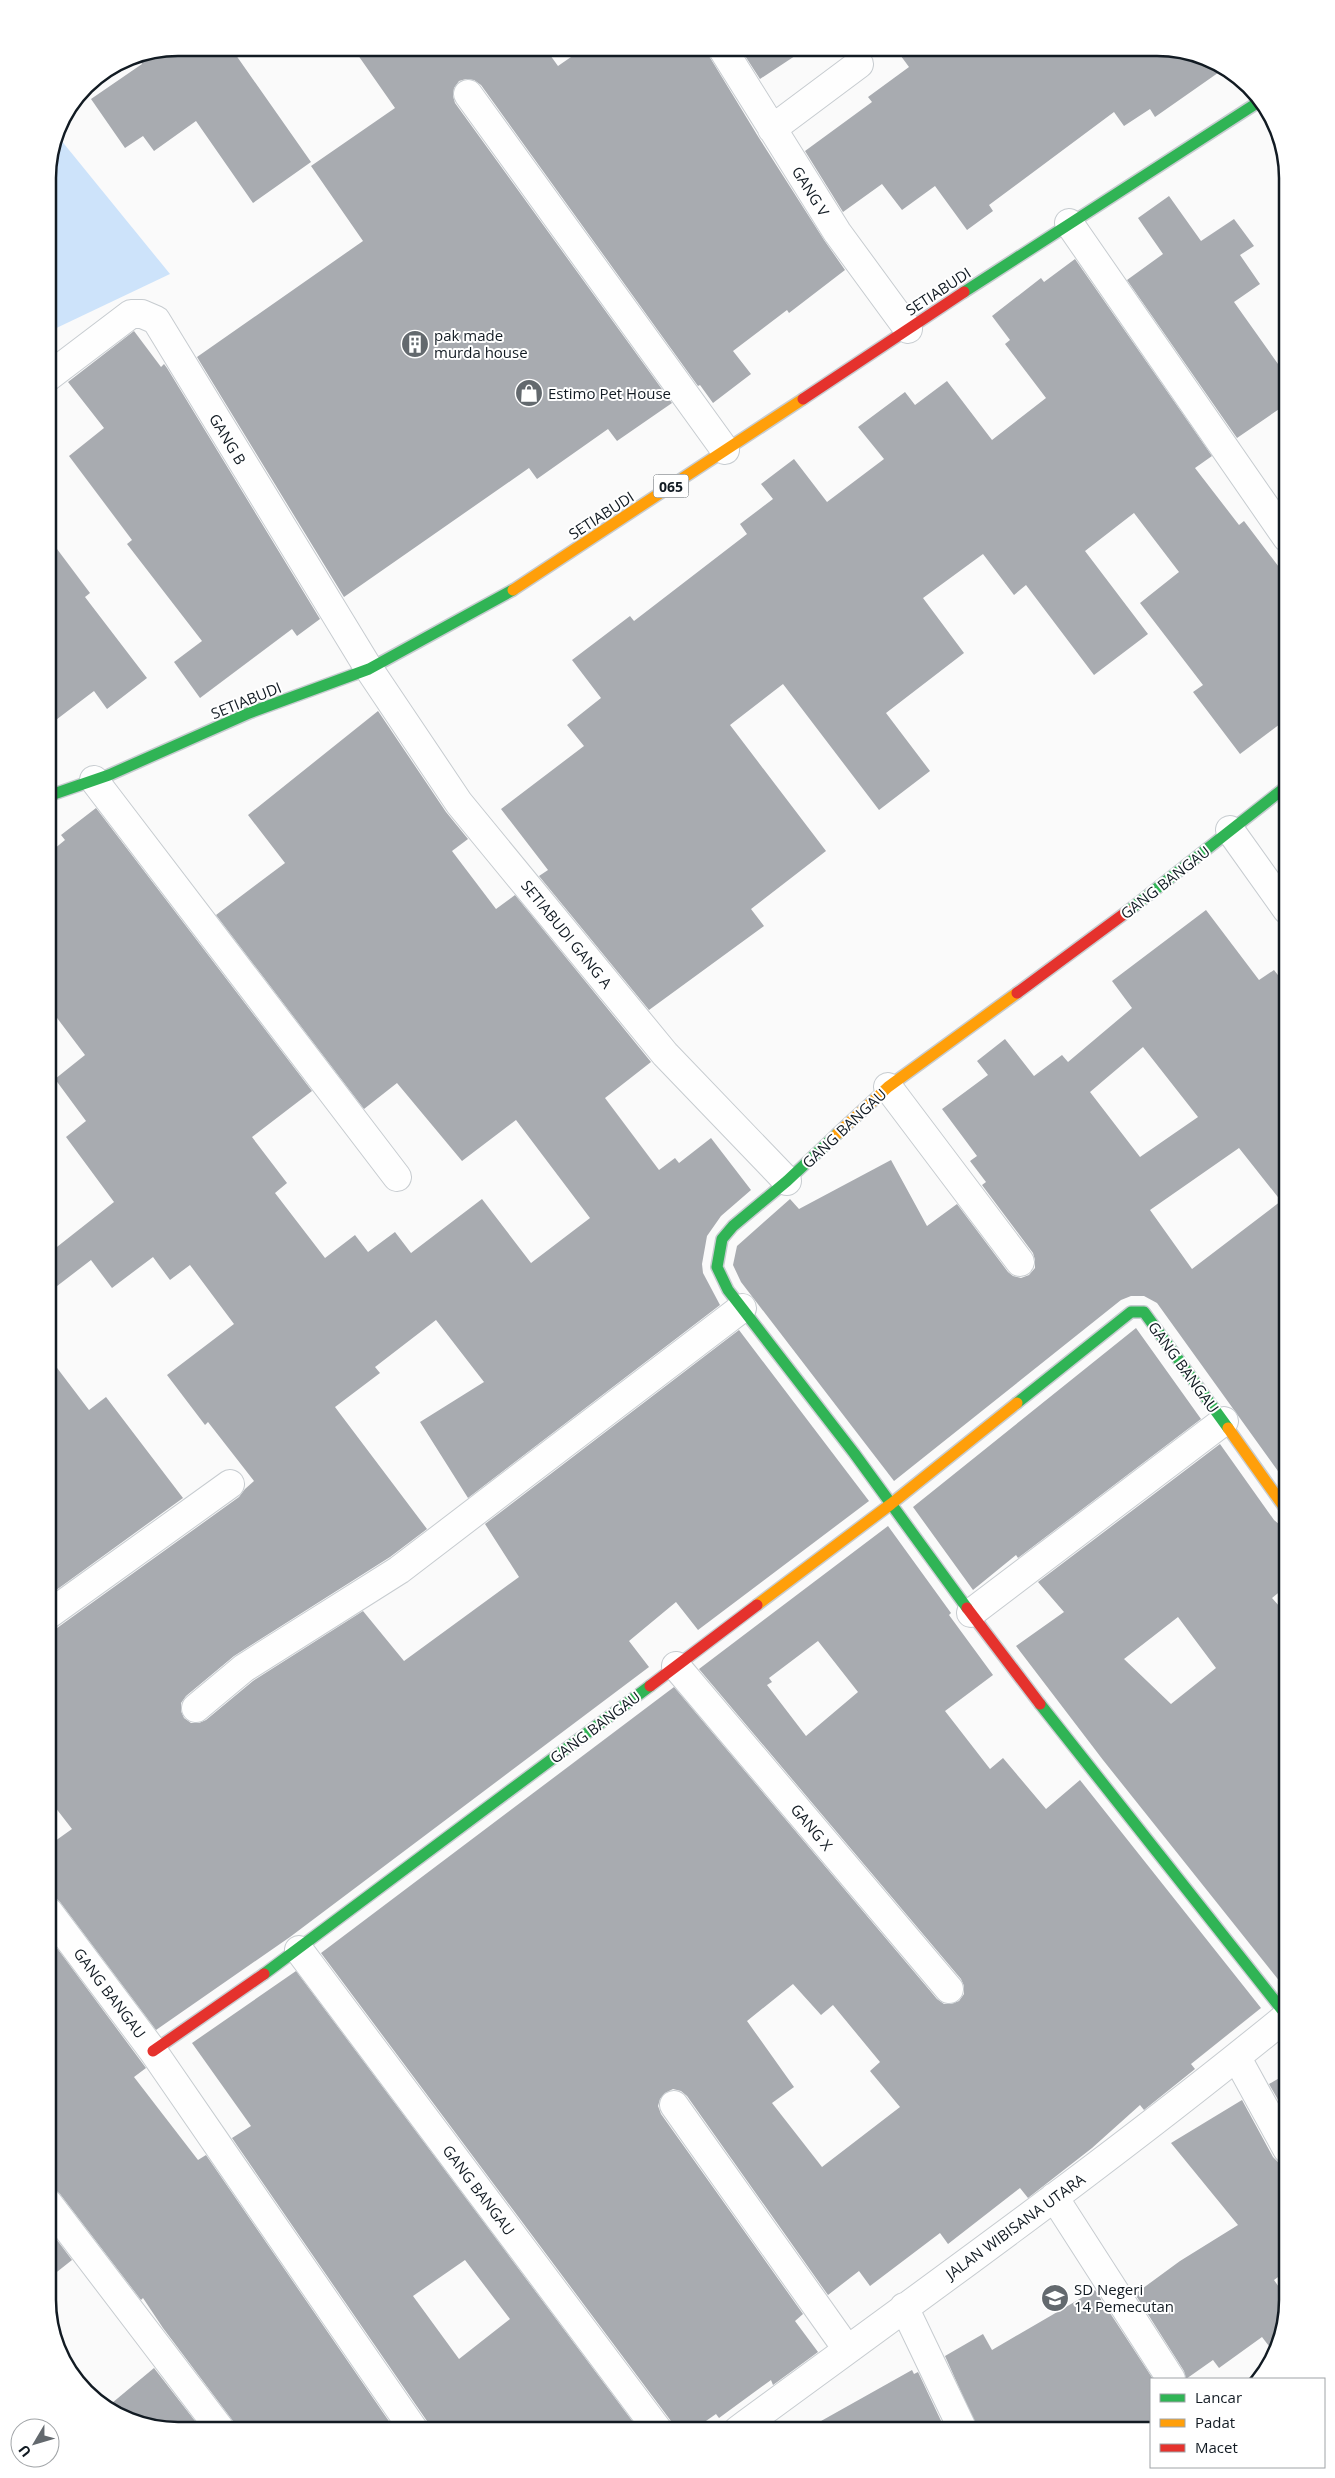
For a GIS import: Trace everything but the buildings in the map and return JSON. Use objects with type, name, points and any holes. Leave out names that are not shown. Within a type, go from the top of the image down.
[{"type":"street","name":"GANG V","points":[[728,57],[837,232],[908,328]]},
{"type":"street","points":[[772,129],[859,64]]},
{"type":"street","points":[[468,94],[725,450]]},
{"type":"street","name":"SETIABUDI","points":[[57,793],[94,780],[249,714],[369,669],[510,592],[1068,223],[1254,105]]},
{"type":"street","points":[[1068,223],[1279,525]]},
{"type":"street","name":"GANG B","points":[[57,370],[132,314],[142,314],[156,320],[369,669]]},
{"type":"street","name":"SETIABUDI GANG A","points":[[369,669],[459,803],[665,1054],[787,1181]]},
{"type":"street","points":[[94,780],[397,1177]]},
{"type":"street","points":[[1279,793],[1230,830],[1279,898]]},
{"type":"street","name":"GANG BANGAU","points":[[891,1504],[728,1290],[717,1267],[722,1239],[733,1226],[787,1181],[888,1087],[1155,892],[1230,830]]},
{"type":"street","points":[[888,1087],[1020,1262]]},
{"type":"street","points":[[196,1708],[244,1668],[398,1570],[742,1308]]},
{"type":"street","name":"GANG BANGAU","points":[[154,2051],[299,1950],[891,1504],[1131,1312],[1144,1312],[1279,1498]]},
{"type":"street","points":[[971,1613],[1224,1421]]},
{"type":"street","points":[[56,1609],[230,1484]]},
{"type":"street","points":[[891,1504],[1062,1732],[1279,2006]]},
{"type":"street","name":"GANG X","points":[[676,1666],[949,1988]]},
{"type":"street","name":"GANG BANGAU","points":[[56,1922],[154,2051],[408,2421]]},
{"type":"street","name":"GANG BANGAU","points":[[299,1950],[652,2421]]},
{"type":"street","name":"JALAN WIBISANA UTARA","points":[[771,2420],[847,2349],[1054,2197],[1237,2058],[1279,2023]]},
{"type":"street","points":[[1237,2058],[1279,2133]]},
{"type":"street","points":[[674,2105],[847,2349]]},
{"type":"street","points":[[1054,2197],[1170,2378]]},
{"type":"street","points":[[56,2214],[214,2421]]},
{"type":"street","points":[[904,2307],[959,2422]]},
{"type":"shaded area","points":[[62,142],[170,274],[57,328],[57,171]]},
{"type":"traffic: fast","points":[[964,292],[1254,105]]},
{"type":"traffic: fast","points":[[57,793],[109,775],[249,713],[369,669],[513,590]]},
{"type":"traffic: fast","points":[[1128,911],[1279,792]]},
{"type":"traffic: fast","points":[[837,1134],[787,1181],[733,1226],[722,1239],[717,1267],[728,1290],[854,1453],[967,1608]]},
{"type":"traffic: fast","points":[[1017,1403],[1131,1312],[1144,1312],[1228,1428]]},
{"type":"traffic: fast","points":[[264,1974],[650,1686]]},
{"type":"traffic: fast","points":[[1040,1704],[1279,2006]]},
{"type":"traffic: slow","points":[[513,590],[803,399]]},
{"type":"traffic: slow","points":[[837,1134],[888,1087],[1017,993]]},
{"type":"traffic: slow","points":[[757,1605],[891,1504],[1017,1403]]},
{"type":"traffic: slow","points":[[1228,1428],[1279,1500]]},
{"type":"traffic: jam","points":[[803,399],[964,292]]},
{"type":"traffic: jam","points":[[1017,993],[1128,911]]},
{"type":"traffic: jam","points":[[650,1686],[757,1605]]},
{"type":"traffic: jam","points":[[967,1608],[1040,1704]]},
{"type":"traffic: jam","points":[[153,2051],[264,1974]]},
{"type":"place","name":"pak made murda house","points":[[415,344]]},
{"type":"place","name":"Estimo Pet House","points":[[529,393]]},
{"type":"place","name":"SD Negeri 14 Pemecutan","points":[[1055,2298]]}]
